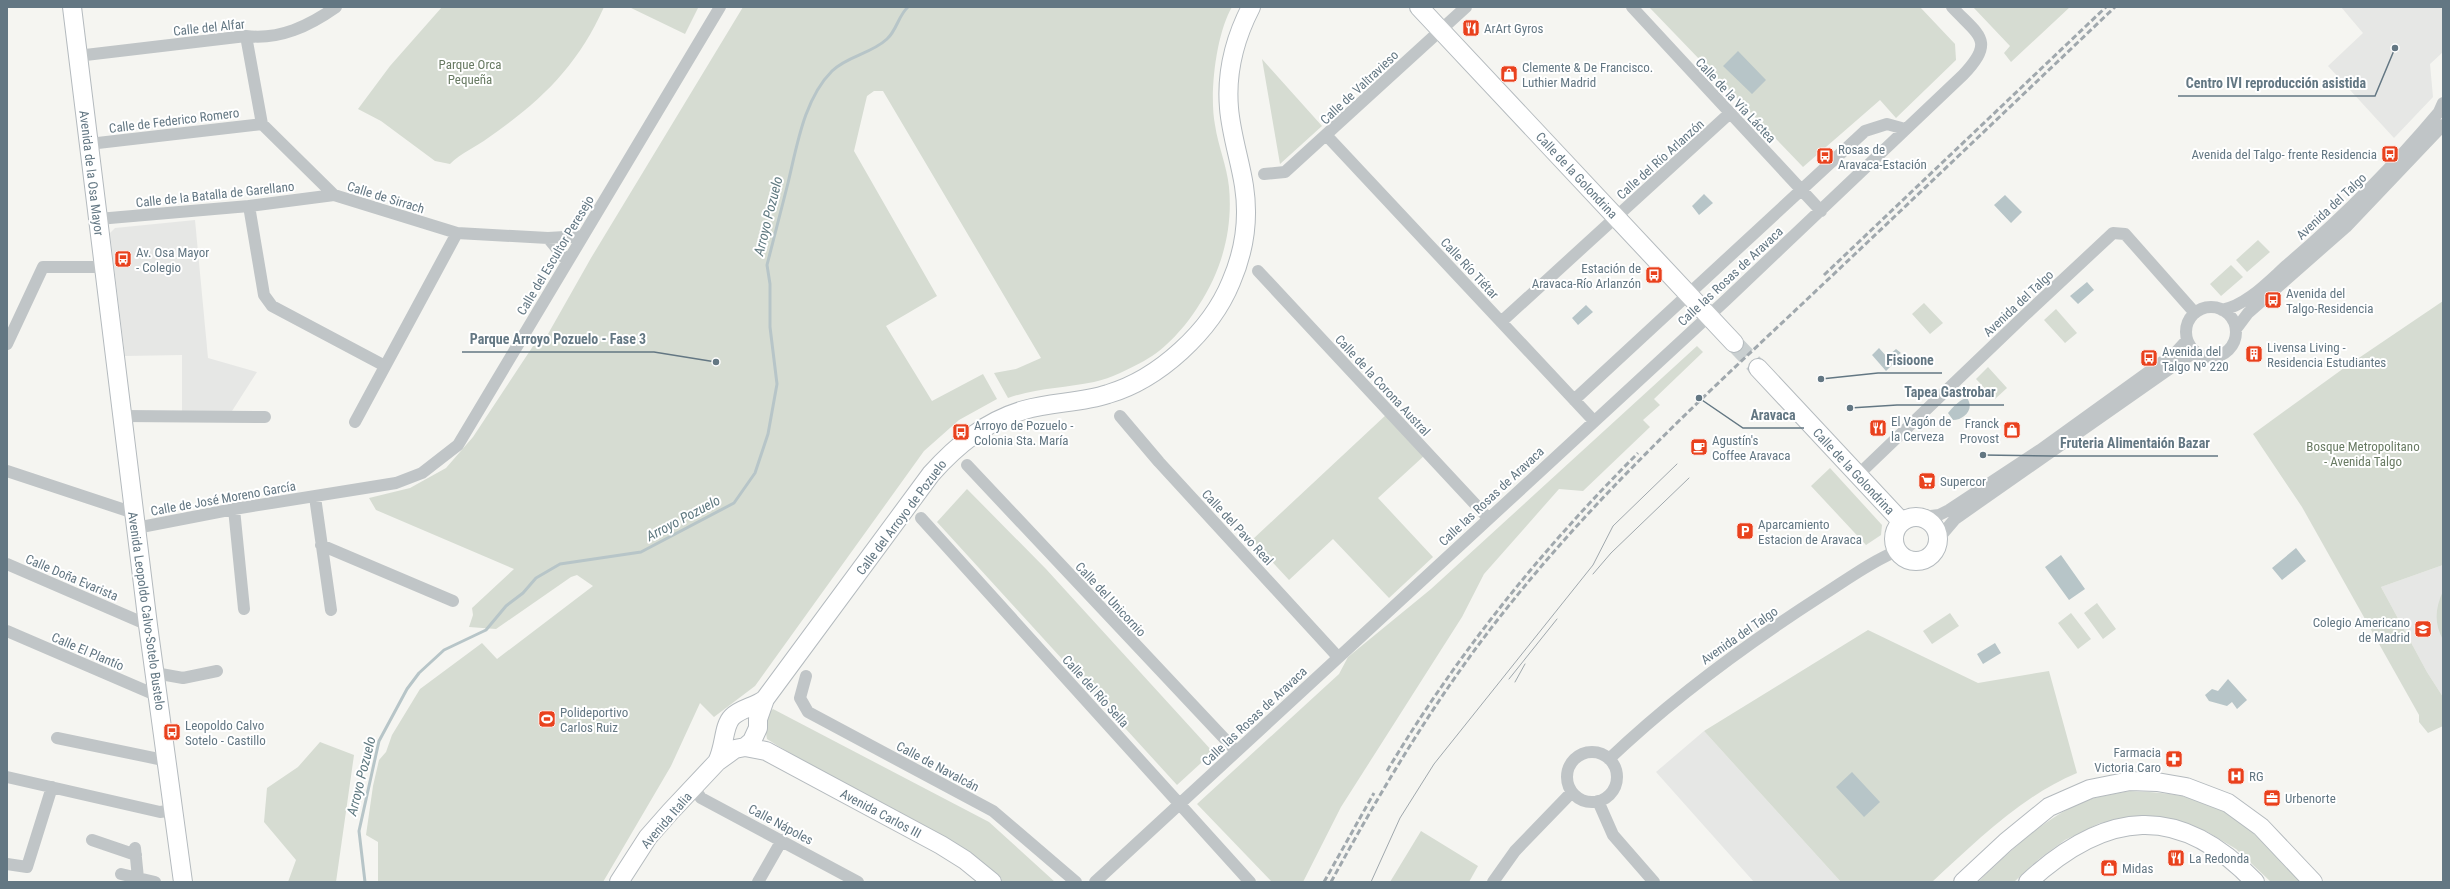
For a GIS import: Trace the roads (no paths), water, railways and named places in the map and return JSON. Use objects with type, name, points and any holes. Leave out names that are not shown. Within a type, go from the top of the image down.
[{"type":"main road","name":"Avenida de la Osa Mayor","points":[[72,7],[113,339]]},
{"type":"main road","name":"Calle del Arroyo de Pozuelo","points":[[754,721],[766,699],[931,474],[962,442],[986,426],[1024,410],[1088,400],[1128,387],[1165,365],[1197,336],[1231,283],[1243,242],[1246,211],[1244,186],[1231,126],[1228,92],[1233,54],[1239,34],[1251,7]]},
{"type":"main road","name":"Calle de la Golondrina","points":[[1419,7],[1734,343]]},
{"type":"main road","name":"Avenida Leopoldo Calvo-Sotelo Bustelo","points":[[113,339],[124,416],[148,625],[168,761],[183,882]]},
{"type":"main road","name":"Calle de la Golondrina","points":[[1758,368],[1901,521]]},
{"type":"main road","points":[[1911,517],[1923,518],[1934,526],[1938,538],[1933,553],[1920,561],[1905,558],[1896,551],[1894,534],[1901,521],[1911,517]]},
{"type":"main road","points":[[735,746],[725,729],[729,721],[740,712],[754,721],[760,743],[766,751]]},
{"type":"main road","name":"Avenida Italia","points":[[619,882],[648,837],[697,793],[718,762],[735,746],[754,721]]},
{"type":"main road","name":"Avenida Carlos III","points":[[735,746],[766,751],[956,853],[992,882]]},
{"type":"main road","points":[[1963,882],[2006,842],[2049,807],[2090,789],[2130,781],[2157,782],[2186,787],[2228,803],[2261,827],[2313,882]]},
{"type":"main road","points":[[2028,882],[2053,860],[2085,840],[2119,827],[2148,825],[2176,830],[2209,843],[2233,860],[2255,882]]},
{"type":"street","name":"Calle del Alfar","points":[[77,56],[246,36],[261,38],[284,35],[305,26],[336,7]]},
{"type":"street","name":"Calle de Valtravieso","points":[[1264,174],[1286,172],[1466,7]]},
{"type":"street","name":"Calle de la Vía Láctea","points":[[1632,7],[1821,211]]},
{"type":"street","name":"Calle las Rosas de Aravaca","points":[[1095,882],[1821,211],[1978,59],[1982,48],[1978,35],[1952,7]]},
{"type":"street","name":"Calle del Escultor Peresejo","points":[[315,497],[407,480],[440,461],[458,445],[582,236],[644,137],[717,8]]},
{"type":"street","points":[[246,36],[262,124]]},
{"type":"street","name":"Avenida del Talgo","points":[[2222,310],[2232,308],[2257,291],[2335,224],[2400,159],[2440,112],[2443,103]]},
{"type":"street","name":"Calle del Río Arlanzón","points":[[1501,322],[1730,113]]},
{"type":"street","name":"Calle de Sirrach","points":[[262,124],[334,195],[457,233],[548,238],[582,236]]},
{"type":"street","name":"Calle de Federico Romero","points":[[89,144],[262,124]]},
{"type":"street","name":"Calle las Rosas de Aravaca","points":[[1574,400],[1802,191],[1865,131],[1887,124],[1905,129]]},
{"type":"street","name":"Avenida del Talgo","points":[[2236,329],[2248,313],[2346,227],[2443,125]]},
{"type":"street","name":"Calle Río Tiétar","points":[[1327,136],[1594,420]]},
{"type":"street","name":"Calle de la Batalla de Garellano","points":[[98,219],[249,206],[334,195]]},
{"type":"street","points":[[249,206],[264,295],[272,306],[385,366]]},
{"type":"street","points":[[355,422],[457,233]]},
{"type":"street","name":"Avenida del Talgo","points":[[1858,475],[2113,233],[2125,234],[2195,313]]},
{"type":"street","points":[[548,238],[567,261]]},
{"type":"street","points":[[7,344],[43,266],[104,267]]},
{"type":"street","name":"Calle de la Corona Austral","points":[[1258,271],[1488,518]]},
{"type":"street","points":[[1938,538],[1955,519],[2182,360],[2191,355],[2199,354],[2212,357],[2225,352],[2234,342],[2236,329],[2229,314],[2222,310],[2208,307],[2195,313],[2187,325],[2187,340],[2199,354]]},
{"type":"street","points":[[1923,518],[1939,515],[1949,510],[2018,464],[2156,367],[2176,352],[2187,340]]},
{"type":"street","points":[[124,416],[265,417]]},
{"type":"street","name":"Calle del Pavo Real","points":[[1120,416],[1159,462],[1338,657]]},
{"type":"street","name":"Calle del Unicornio","points":[[967,465],[1236,751]]},
{"type":"street","points":[[7,471],[135,520]]},
{"type":"street","points":[[315,497],[331,610]]},
{"type":"street","name":"Calle de José Moreno García","points":[[135,520],[234,509],[315,497]]},
{"type":"street","points":[[234,509],[244,609]]},
{"type":"street","name":"Calle del Río Sella","points":[[921,518],[1250,882]]},
{"type":"street","points":[[321,545],[453,601]]},
{"type":"street","name":"Avenida del Talgo","points":[[1609,759],[1674,700],[1756,639],[1867,567],[1896,551]]},
{"type":"street","name":"Calle Doña Evarista","points":[[7,564],[148,625]]},
{"type":"street","name":"Calle El Plantío","points":[[7,631],[158,696]]},
{"type":"street","points":[[155,673],[183,678],[217,671]]},
{"type":"street","name":"Calle de Navalcán","points":[[806,676],[800,698],[808,712],[993,811],[1076,882]]},
{"type":"street","points":[[57,738],[168,761]]},
{"type":"street","points":[[1589,752],[1597,752],[1609,759],[1616,772],[1615,786],[1611,793],[1598,801],[1584,800],[1572,792],[1567,778],[1568,770],[1576,757],[1589,752]]},
{"type":"street","points":[[7,777],[160,812],[174,810]]},
{"type":"street","points":[[7,864],[27,867],[52,787]]},
{"type":"street","points":[[1492,882],[1515,851],[1572,792]]},
{"type":"street","name":"Calle Nápoles","points":[[697,793],[858,882]]},
{"type":"street","points":[[1598,801],[1613,835],[1654,882]]},
{"type":"street","points":[[92,840],[135,852],[138,878]]},
{"type":"street","points":[[758,882],[782,840]]},
{"type":"street","points":[[121,874],[155,882]]},
{"type":"waterway","name":"Arroyo Pozuelo","points":[[365,882],[359,831],[379,741],[407,689],[419,673],[444,650],[486,630],[506,606],[523,593],[536,578],[560,564],[641,552],[734,503],[755,473],[768,434],[777,384],[770,327],[770,284],[767,265],[798,139],[808,109],[822,82],[838,66],[874,48],[887,39],[908,7]]},
{"type":"tunnel","points":[[1734,343],[1758,368]]},
{"type":"tram line","points":[[1371,882],[1400,818],[1434,764],[1593,565],[1613,526],[1677,464]]},
{"type":"tram line","points":[[1593,574],[1611,553],[1689,478]]},
{"type":"tram line","points":[[1509,679],[1557,619]]},
{"type":"tram line","points":[[1515,682],[1525,664]]},
{"type":"railway","points":[[1824,275],[2106,7]]},
{"type":"railway","points":[[1331,882],[1393,774],[1437,703],[1485,636],[1544,563],[1614,486],[1688,412],[2115,7]]},
{"type":"railway","points":[[1387,771],[1442,685],[1503,604],[1568,527],[1638,453]]},
{"type":"railway","points":[[1324,882],[1374,793]]},
{"type":"place","name":"ArArt Gyros","points":[[1471,28]]},
{"type":"place","name":"Centro IVI reproducción asistida","points":[[2395,48]]},
{"type":"place","name":"Clemente & De Francisco. Luthier Madrid","points":[[1509,74]]},
{"type":"place","name":"Avenida del Talgo- frente Residencia","points":[[2390,154]]},
{"type":"place","name":"Rosas de Aravaca-Estación","points":[[1825,156]]},
{"type":"place","name":"Av. Osa Mayor - Colegio","points":[[123,259]]},
{"type":"place","name":"Estación de Aravaca-Río Arlanzón","points":[[1654,275]]},
{"type":"place","name":"Avenida del Talgo-Residencia","points":[[2273,300]]},
{"type":"place","name":"Livensa Living - Residencia Estudiantes","points":[[2254,354]]},
{"type":"place","name":"Avenida del Talgo Nº 220","points":[[2149,358]]},
{"type":"place","name":"Parque Arroyo Pozuelo - Fase 3","points":[[716,362]]},
{"type":"place","name":"Fisioone","points":[[1821,379]]},
{"type":"place","name":"Aravaca","points":[[1699,398]]},
{"type":"place","name":"Tapea Gastrobar","points":[[1850,408]]},
{"type":"place","name":"El Vagón de la Cerveza","points":[[1878,428]]},
{"type":"place","name":"Franck Provost","points":[[2012,430]]},
{"type":"place","name":"Arroyo de Pozuelo - Colonia Sta. María","points":[[961,432]]},
{"type":"place","name":"Agustín's Coffee Aravaca","points":[[1699,447]]},
{"type":"place","name":"Fruteria Alimentaión Bazar","points":[[1983,455]]},
{"type":"place","name":"Supercor","points":[[1927,481]]},
{"type":"place","name":"Aparcamiento Estacion de Aravaca","points":[[1745,531]]},
{"type":"place","name":"Colegio Americano de Madrid","points":[[2423,629]]},
{"type":"place","name":"Polideportivo Carlos Ruiz","points":[[547,719]]},
{"type":"place","name":"Leopoldo Calvo Sotelo - Castillo","points":[[172,732]]},
{"type":"place","name":"Farmacia Victoria Caro","points":[[2174,759]]},
{"type":"place","name":"RG","points":[[2236,776]]},
{"type":"place","name":"Urbenorte","points":[[2272,798]]},
{"type":"place","name":"La Redonda","points":[[2176,858]]},
{"type":"place","name":"Midas","points":[[2109,868]]},
{"type":"park label","name":"Parque Orca Pequeña","points":[[470,72]]},
{"type":"park label","name":"Bosque Metropolitano - Avenida Talgo","points":[[2363,454]]}]
